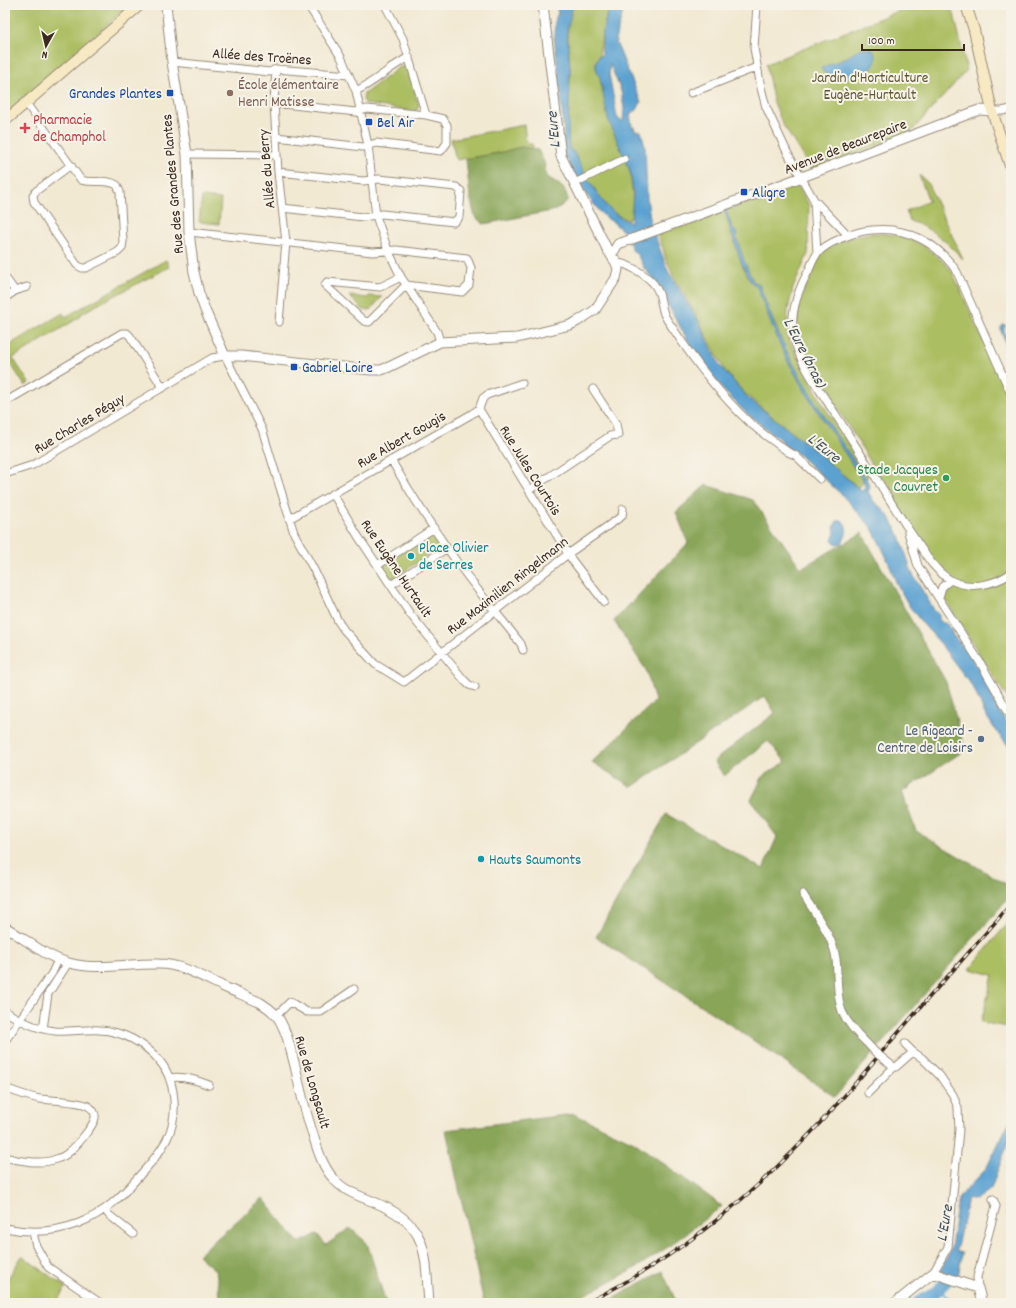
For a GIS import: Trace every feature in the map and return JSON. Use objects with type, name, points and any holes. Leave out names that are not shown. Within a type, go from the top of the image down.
[{"type":"main road","points":[[5,121],[140,5]]},
{"type":"main road","points":[[966,5],[974,30],[992,111],[1011,169]]},
{"type":"street","name":"Rue des Grandes Plantes","points":[[166,5],[172,62],[187,154],[189,232],[194,272],[199,293],[210,323],[226,356]]},
{"type":"street","points":[[308,5],[341,57],[356,91],[368,144],[376,216],[388,250],[401,277],[436,332],[440,342]]},
{"type":"street","points":[[385,5],[403,39],[426,115]]},
{"type":"street","points":[[289,519],[262,429],[226,356],[241,356],[381,370],[440,342],[517,338],[570,325],[588,316],[595,310],[616,278],[618,269],[614,247],[599,231],[561,156],[542,5]]},
{"type":"street","points":[[757,5],[754,48],[766,107],[787,152],[814,200],[848,235]]},
{"type":"street","points":[[356,91],[366,87],[397,63],[409,57]]},
{"type":"street","name":"Allée des Troënes","points":[[172,62],[270,72],[276,70],[350,75]]},
{"type":"street","points":[[691,93],[757,67]]},
{"type":"street","name":"Allée du Berry","points":[[276,70],[274,103],[276,138],[278,172],[286,242],[279,322]]},
{"type":"street","points":[[26,103],[71,165],[81,180],[111,181],[117,185],[120,192],[123,241],[122,248],[118,252],[86,268],[82,268],[77,265],[34,202],[33,195],[36,191],[71,165]]},
{"type":"street","points":[[274,103],[356,112],[367,109],[426,115],[443,119],[447,125],[447,143],[441,150],[376,143],[368,144],[363,147],[276,138]]},
{"type":"street","name":"Avenue de Beaurepaire","points":[[614,247],[980,110],[992,111]]},
{"type":"street","points":[[992,111],[1011,110]]},
{"type":"street","points":[[187,154],[277,155]]},
{"type":"street","points":[[575,183],[624,159]]},
{"type":"street","points":[[278,172],[363,181],[379,178],[456,187],[461,191],[459,218],[454,222],[382,214],[363,217],[282,208]]},
{"type":"street","points":[[814,200],[818,253]]},
{"type":"street","points":[[1011,394],[957,272],[950,261],[936,248],[921,239],[905,233],[880,229],[866,230],[848,235],[830,244],[818,253],[801,284],[796,300],[793,320],[793,332],[798,350],[812,378],[934,568],[950,580],[960,584],[972,586],[995,582],[1011,573]]},
{"type":"street","points":[[189,232],[373,252],[396,250],[467,258],[471,268],[469,285],[462,292],[406,285]]},
{"type":"street","points":[[616,263],[624,264],[647,278],[653,284],[659,292],[664,316],[704,374],[733,406],[750,422],[788,452],[795,455],[820,479]]},
{"type":"street","points":[[5,277],[15,291]]},
{"type":"street","points":[[401,277],[380,287],[327,282],[325,285],[364,321],[369,322],[406,285]]},
{"type":"street","points":[[5,298],[15,291],[27,287]]},
{"type":"street","points":[[5,402],[122,333],[127,333],[130,336],[163,388]]},
{"type":"street","name":"Rue Charles Péguy","points":[[5,474],[33,465],[212,358],[226,356]]},
{"type":"street","name":"Rue Albert Gougis","points":[[289,519],[479,409],[483,398],[522,383]]},
{"type":"street","points":[[529,490],[610,436],[618,435],[616,424],[593,389]]},
{"type":"street","name":"Rue Jules Courtois","points":[[479,409],[568,554],[604,602]]},
{"type":"street","points":[[391,460],[447,548],[494,611],[521,644],[523,650]]},
{"type":"street","name":"Rue Eugène Hurtault","points":[[332,494],[410,614],[468,685],[476,687]]},
{"type":"street","name":"Rue Maximilien Ringelmann","points":[[289,519],[294,533],[341,626],[375,664],[404,682],[568,554],[622,516],[623,509]]},
{"type":"street","points":[[906,526],[918,566],[981,664],[1011,716]]},
{"type":"street","points":[[378,565],[434,528]]},
{"type":"street","points":[[392,585],[447,548]]},
{"type":"street","points":[[938,597],[942,587],[950,580]]},
{"type":"street","points":[[803,894],[831,942],[836,958],[838,989],[842,1011],[849,1024],[875,1052],[892,1066]]},
{"type":"street","name":"Rue de Longsault","points":[[5,927],[58,960],[79,966],[160,964],[182,968],[262,1004],[276,1016],[290,1045],[304,1109],[318,1151],[326,1167],[333,1178],[343,1187],[357,1195],[386,1207],[405,1218],[414,1228],[422,1244],[425,1258],[429,1303]]},
{"type":"street","points":[[5,1041],[52,973],[58,960]]},
{"type":"street","points":[[43,1029],[48,994],[68,963]]},
{"type":"street","points":[[276,1016],[290,1002],[307,1012],[321,1012],[354,989]]},
{"type":"street","points":[[5,1011],[19,1021],[43,1029],[56,1031],[101,1030],[121,1034],[139,1042],[159,1060],[172,1086],[175,1104],[173,1121],[168,1138],[158,1154],[126,1192],[105,1210],[79,1223],[57,1229],[33,1232],[5,1228]]},
{"type":"street","points":[[895,1303],[935,1274],[948,1247],[959,1130],[958,1108],[953,1095],[940,1076],[905,1044]]},
{"type":"street","points":[[868,1093],[892,1066],[913,1052]]},
{"type":"street","points":[[169,1078],[176,1076],[198,1080],[209,1085]]},
{"type":"street","points":[[5,1088],[37,1098],[56,1101],[80,1102],[86,1104],[93,1110],[95,1117],[93,1124],[70,1151],[55,1160],[36,1162],[5,1157]]},
{"type":"street","points":[[982,1301],[978,1288],[977,1277],[996,1206],[993,1199]]},
{"type":"street","points":[[105,1210],[133,1234]]},
{"type":"street","points":[[33,1232],[36,1246],[48,1267],[100,1303]]},
{"type":"street","points":[[935,1274],[978,1288]]},
{"type":"green space","points":[[5,5],[129,5],[5,118]]},
{"type":"green space","points":[[573,5],[609,5],[599,56],[596,62],[596,68],[600,78],[609,120],[630,171],[633,199],[632,214],[629,220],[613,212],[601,199],[570,150],[568,140],[570,68],[568,28],[570,13]]},
{"type":"green space","name":"Jardin d'Horticulture Eugène-Hurtault","points":[[913,5],[950,5],[954,14],[967,70],[909,134],[811,170],[782,123],[773,100],[766,64]]},
{"type":"green space","points":[[403,66],[407,69],[419,105],[417,110],[411,111],[366,104],[363,100],[364,94],[398,68]]},
{"type":"green space","points":[[524,125],[526,142],[533,145],[532,149],[521,147],[499,153],[456,160],[451,139]]},
{"type":"green space","points":[[521,147],[538,150],[544,162],[547,177],[558,183],[563,188],[568,200],[556,210],[484,224],[475,217],[470,197],[466,159]]},
{"type":"green space","points":[[919,175],[927,182],[963,259],[939,236],[910,221],[906,211],[929,201]]},
{"type":"green space","points":[[798,186],[809,205],[808,254],[793,288],[788,310],[787,336],[824,406],[869,475],[859,488],[744,393],[725,371],[694,311],[673,276],[657,234]]},
{"type":"green space","points":[[202,197],[221,199],[219,224],[199,222]]},
{"type":"green space","name":"Stade Jacques Couvret","points":[[870,233],[895,235],[916,242],[934,253],[952,271],[1011,403],[1011,704],[944,598],[947,572],[927,553],[800,348],[797,329],[798,311],[803,294],[817,260],[824,252],[834,245],[852,237]]},
{"type":"green space","points":[[166,260],[169,267],[82,313],[80,317],[13,358],[29,383],[25,386],[9,361],[5,363],[5,353],[14,342],[63,313],[65,317]]},
{"type":"green space","points":[[349,296],[368,298],[369,296],[382,297],[370,310],[363,310]]},
{"type":"green space","points":[[706,485],[753,500],[801,568],[862,533],[946,682],[965,750],[902,792],[916,831],[1011,887],[1011,895],[835,1097],[741,1032],[596,937],[666,814],[763,869],[777,837],[751,800],[763,776],[786,762],[768,741],[724,776],[714,761],[775,713],[765,696],[632,787],[592,762],[655,701],[646,670],[614,621],[688,543],[676,512]]},
{"type":"green space","points":[[431,533],[440,547],[391,580],[382,565]]},
{"type":"green space","points":[[1011,919],[1011,1028],[981,1022],[993,975],[970,969]]},
{"type":"green space","points":[[574,1114],[634,1142],[722,1206],[668,1247],[634,1269],[569,1303],[484,1303],[446,1130]]},
{"type":"green space","points":[[263,1198],[299,1243],[317,1234],[326,1245],[350,1228],[367,1243],[386,1303],[221,1303],[216,1271],[198,1255]]},
{"type":"green space","points":[[22,1256],[66,1287],[56,1303],[5,1303],[5,1283]]},
{"type":"green space","points":[[662,1271],[677,1303],[605,1303]]},
{"type":"water","points":[[556,5],[573,5],[567,31],[570,69],[568,145],[571,151],[573,151],[585,175],[609,208],[614,213],[631,223],[633,192],[630,171],[608,119],[600,78],[596,68],[596,62],[599,56],[602,55],[602,35],[609,5],[625,5],[615,40],[641,102],[637,110],[630,114],[632,127],[634,127],[635,131],[641,131],[645,146],[647,198],[651,225],[668,271],[699,322],[720,366],[749,399],[817,452],[861,491],[864,490],[865,484],[820,415],[785,356],[757,287],[750,281],[741,262],[724,210],[726,209],[732,228],[736,232],[745,263],[753,281],[759,284],[773,321],[790,358],[818,406],[869,483],[870,487],[868,492],[873,501],[883,509],[892,521],[901,539],[912,573],[934,610],[939,615],[939,620],[941,623],[945,623],[950,627],[952,634],[968,652],[979,669],[999,711],[1011,729],[1011,749],[996,731],[985,714],[973,687],[942,645],[909,606],[896,582],[886,556],[872,528],[842,495],[797,453],[784,446],[782,441],[748,415],[724,391],[702,365],[655,281],[633,251],[625,233],[601,213],[582,189],[582,182],[580,178],[575,176],[564,154],[560,88],[554,37],[555,20],[558,13]],"holes":[[[610,64],[621,91],[624,108],[623,121],[617,117],[609,74]]]},
{"type":"water","points":[[861,48],[872,49],[875,54],[875,64],[867,72],[857,76],[844,77],[823,72],[821,68],[846,58]]},
{"type":"water","points":[[1004,324],[1006,326],[1004,331],[1011,350],[1011,359],[1001,331],[1001,327]]},
{"type":"water","points":[[842,520],[846,526],[846,534],[842,543],[837,544],[832,539],[835,533],[834,526],[837,521]]},
{"type":"water","points":[[1011,1118],[1011,1136],[991,1189],[976,1200],[968,1198],[956,1251],[962,1253],[958,1277],[940,1271],[951,1249],[956,1210],[960,1196],[986,1169]]},
{"type":"waterway","name":"L'Eure","points":[[918,1303],[935,1293],[944,1284],[950,1274],[951,1267]]},
{"type":"waterway","points":[[939,1291],[952,1300],[963,1303]]},
{"type":"railway","points":[[586,1303],[654,1265],[686,1243],[717,1220],[776,1168],[839,1102],[1011,904]]},
{"type":"place","name":"Grandes Plantes","points":[[170,93]]},
{"type":"place","name":"École élémentaire Henri Matisse","points":[[230,93]]},
{"type":"place","name":"Bel Air","points":[[369,122]]},
{"type":"place","name":"Pharmacie de Champhol","points":[[25,128]]},
{"type":"place","name":"Aligre","points":[[744,192]]},
{"type":"place","name":"Gabriel Loire","points":[[294,367]]},
{"type":"place","name":"Stade Jacques Couvret","points":[[946,478]]},
{"type":"place","name":"Place Olivier de Serres","points":[[411,556]]},
{"type":"place","name":"Le Rigeard - Centre de Loisirs","points":[[981,739]]},
{"type":"place","name":"Hauts Saumonts","points":[[481,859]]},
{"type":"water label","name":"L'Eure (bras)","points":[[806,352]]}]
